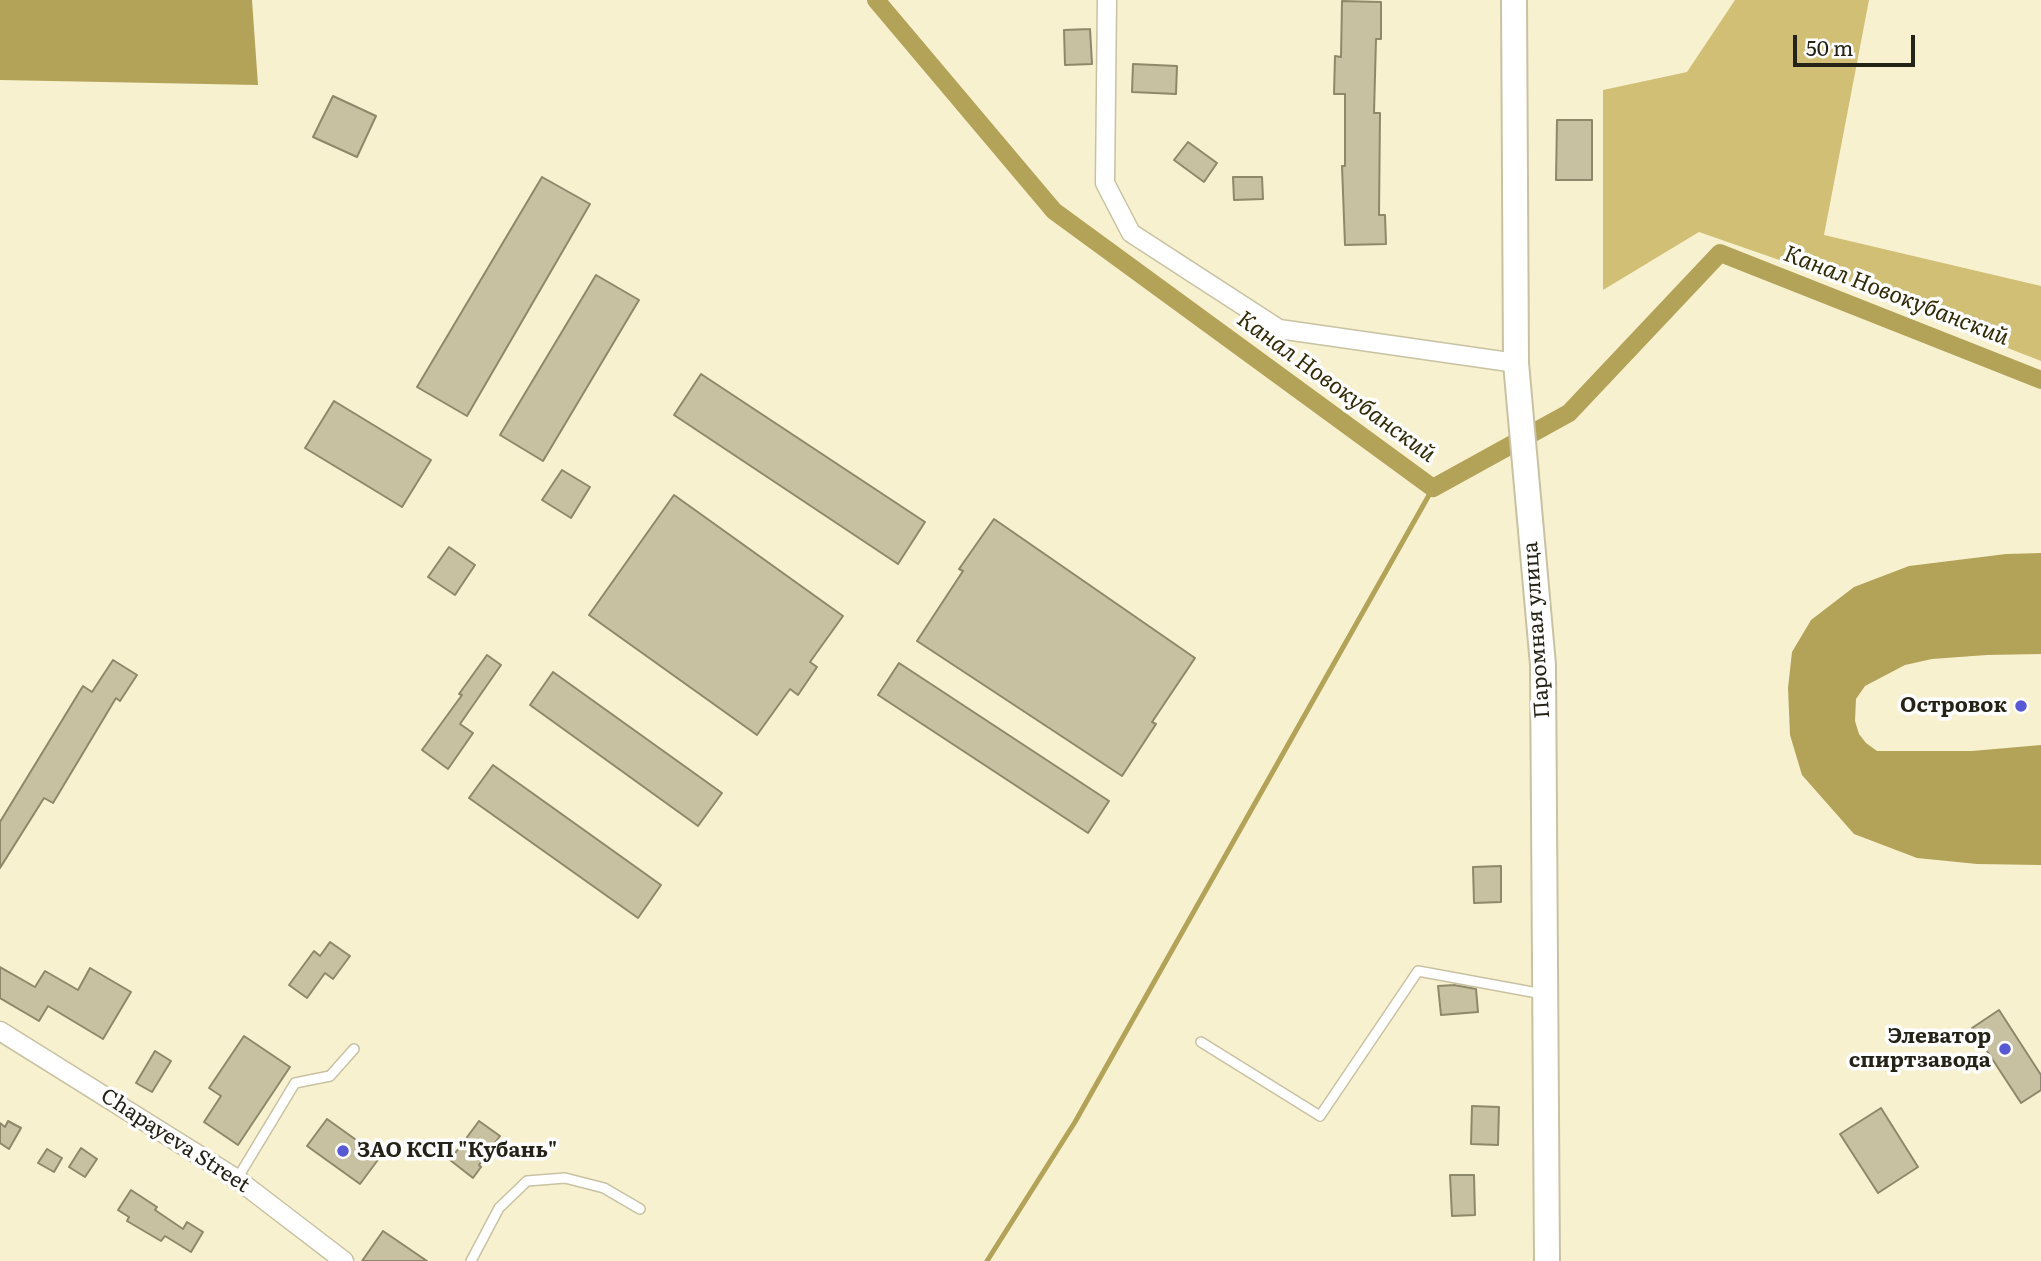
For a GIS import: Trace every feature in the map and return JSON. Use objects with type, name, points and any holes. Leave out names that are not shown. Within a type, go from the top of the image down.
[{"type":"main road","name":"Паромная улица","points":[[1514,0],[1517,374],[1543,665],[1547,1261]]},
{"type":"street","points":[[1107,0],[1105,183],[1131,233],[1279,329],[1517,374]]},
{"type":"street","name":"Chapayeva Street","points":[[0,1031],[237,1179],[344,1261]]},
{"type":"lane","points":[[1200,1042],[1320,1116],[1418,971],[1545,995]]},
{"type":"lane","points":[[237,1179],[295,1083],[330,1076],[354,1049]]},
{"type":"lane","points":[[471,1261],[499,1208],[527,1181],[565,1178],[604,1188],[640,1209]]},
{"type":"shaded area","points":[[0,0],[252,0],[258,85],[0,80]]},
{"type":"shaded area","points":[[1735,0],[1869,0],[1824,235],[2041,286],[2041,361],[1808,270],[1699,232],[1603,290],[1603,90],[1687,72]]},
{"type":"shaded area","points":[[2041,553],[2041,654],[1932,659],[1905,665],[1865,686],[1856,699],[1855,721],[1859,734],[1877,751],[1972,751],[2041,745],[2041,865],[1977,864],[1917,858],[1854,834],[1802,775],[1790,735],[1788,688],[1792,652],[1811,620],[1854,587],[1909,566],[2006,554]]},
{"type":"building","points":[[1342,1],[1381,2],[1381,39],[1376,39],[1374,113],[1380,113],[1379,215],[1385,215],[1386,244],[1345,245],[1342,166],[1345,166],[1345,94],[1334,94],[1335,56],[1341,57]]},
{"type":"building","points":[[1090,29],[1092,64],[1065,65],[1064,30]]},
{"type":"building","points":[[1133,64],[1177,66],[1176,94],[1132,92]]},
{"type":"building","points":[[333,96],[376,116],[357,157],[313,137]]},
{"type":"building","points":[[1557,120],[1592,120],[1592,180],[1556,180]]},
{"type":"building","points":[[1188,142],[1217,163],[1204,182],[1174,160]]},
{"type":"building","points":[[542,177],[590,204],[467,416],[417,387]]},
{"type":"building","points":[[1233,177],[1262,177],[1263,199],[1234,200]]},
{"type":"building","points":[[596,275],[639,300],[543,461],[500,435]]},
{"type":"building","points":[[701,374],[925,522],[898,564],[674,415]]},
{"type":"building","points":[[334,401],[431,460],[402,507],[305,448]]},
{"type":"building","points":[[562,470],[590,487],[571,518],[542,500]]},
{"type":"building","points":[[674,495],[843,616],[810,662],[817,667],[798,695],[790,689],[757,735],[589,615]]},
{"type":"building","points":[[994,519],[1195,658],[1152,722],[1156,724],[1122,776],[917,641],[963,571],[959,569]]},
{"type":"building","points":[[449,547],[475,565],[455,595],[428,577]]},
{"type":"building","points":[[487,655],[501,665],[460,724],[473,733],[448,769],[422,750]]},
{"type":"building","points":[[113,660],[137,675],[120,701],[116,698],[53,803],[44,798],[0,868],[0,822],[83,686],[92,692]]},
{"type":"building","points":[[899,663],[1109,801],[1088,833],[878,695]]},
{"type":"building","points":[[553,672],[722,793],[698,826],[530,705]]},
{"type":"building","points":[[493,765],[661,885],[638,918],[469,798]]},
{"type":"building","points":[[1501,866],[1501,902],[1474,903],[1473,867]]},
{"type":"building","points":[[330,942],[350,956],[333,979],[325,973],[307,998],[289,985],[314,951],[320,956]]},
{"type":"building","points":[[0,967],[35,987],[45,971],[78,990],[90,968],[131,992],[103,1039],[48,1006],[39,1021],[0,998]]},
{"type":"building","points":[[1454,985],[1476,989],[1478,1012],[1441,1015],[1438,986]]},
{"type":"building","name":"Элеватор спиртзавода","points":[[1999,1010],[2041,1075],[2041,1090],[2021,1103],[1972,1028]]},
{"type":"building","points":[[244,1036],[290,1067],[238,1145],[204,1122],[221,1096],[209,1088]]},
{"type":"building","points":[[155,1051],[171,1061],[152,1092],[136,1083]]},
{"type":"building","points":[[1472,1106],[1499,1107],[1498,1145],[1471,1144]]},
{"type":"building","points":[[1881,1108],[1918,1167],[1878,1193],[1840,1134]]},
{"type":"building","name":"ЗАО КСП \"Кубань\"","points":[[327,1119],[380,1157],[360,1184],[307,1146]]},
{"type":"building","points":[[8,1121],[21,1128],[9,1149],[0,1143],[0,1123],[5,1127]]},
{"type":"building","points":[[479,1121],[500,1136],[473,1178],[450,1160]]},
{"type":"building","points":[[81,1148],[97,1159],[85,1177],[69,1167]]},
{"type":"building","points":[[47,1149],[62,1158],[54,1172],[38,1163]]},
{"type":"building","points":[[1450,1175],[1474,1175],[1475,1215],[1452,1216]]},
{"type":"building","points":[[131,1190],[183,1229],[187,1222],[203,1232],[191,1252],[165,1236],[161,1241],[127,1221],[129,1217],[118,1210]]},
{"type":"building","points":[[383,1231],[427,1261],[362,1261]]},
{"type":"waterway","name":"Канал Новокубанский","points":[[876,0],[1054,211],[1433,488],[1569,413],[1720,253],[2041,380]]},
{"type":"waterway","points":[[987,1261],[1075,1122],[1433,488]]},
{"type":"place","name":"Островок","points":[[2021,706]]},
{"type":"place","name":"Элеватор спиртзавода","points":[[2005,1049]]},
{"type":"place","name":"ЗАО КСП \"Кубань\"","points":[[343,1151]]}]
